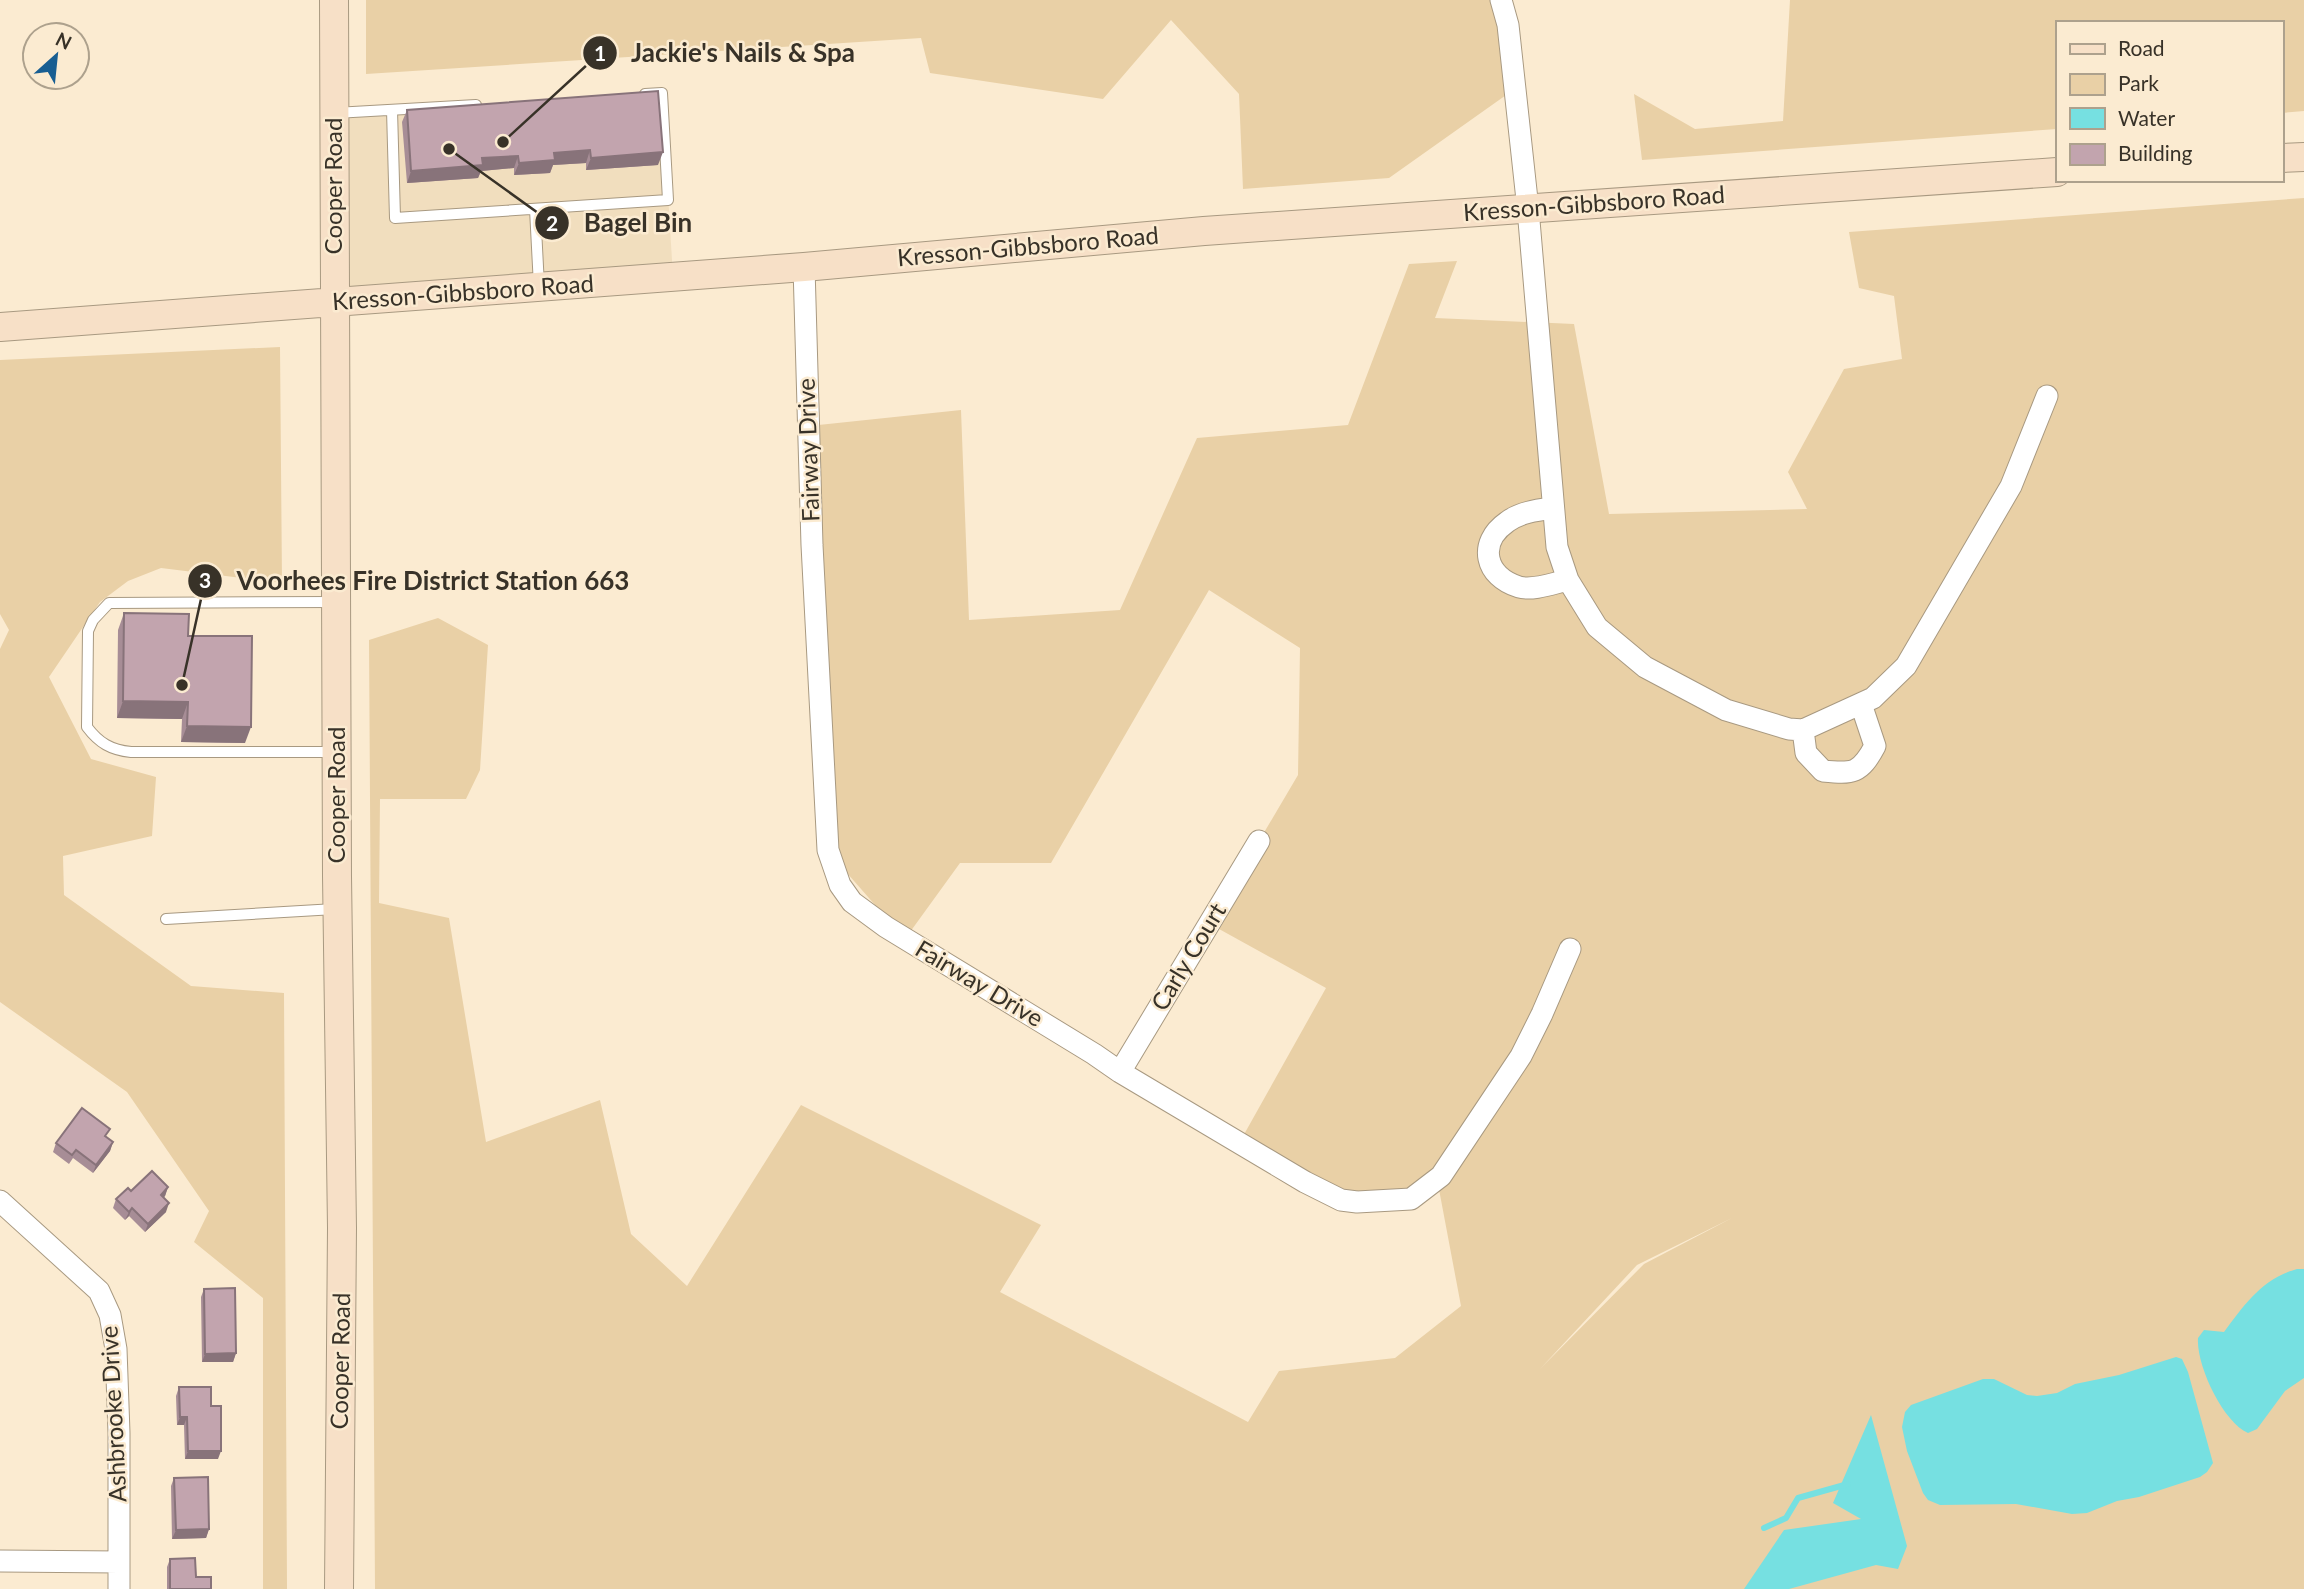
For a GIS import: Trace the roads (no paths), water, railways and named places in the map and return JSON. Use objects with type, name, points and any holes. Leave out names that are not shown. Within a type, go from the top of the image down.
[{"type":"street","name":"Cooper Road","points":[[334,0],[337,908],[342,1228],[339,1589]]},
{"type":"street","points":[[1501,0],[1508,25],[1528,209],[1557,547],[1568,580],[1597,627],[1645,667],[1726,710],[1789,729],[1803,730],[1873,698],[1906,666],[2011,486],[2047,396]]},
{"type":"street","points":[[2283,158],[2304,157]]},
{"type":"street","name":"Kresson-Gibbsboro Road","points":[[0,327],[804,267],[1204,231],[2056,172]]},
{"type":"street","name":"Fairway Drive","points":[[804,267],[812,545],[828,850],[840,885],[852,902],[886,927],[1120,1072],[1305,1182],[1341,1200],[1357,1202],[1411,1199],[1441,1176],[1521,1056],[1570,949]]},
{"type":"street","points":[[1553,508],[1528,512],[1508,520],[1494,533],[1487,547],[1490,565],[1501,578],[1521,588],[1568,580]]},
{"type":"street","points":[[1803,730],[1806,753],[1823,771],[1848,774],[1865,766],[1875,746],[1861,704]]},
{"type":"street","name":"Carly Court","points":[[1120,1072],[1259,841]]},
{"type":"street","name":"Ashbrooke Drive","points":[[0,1201],[99,1291],[110,1315],[117,1361],[118,1589]]},
{"type":"street","points":[[0,1561],[119,1562]]},
{"type":"lane","points":[[392,110],[396,218],[668,200],[662,93],[635,95]]},
{"type":"lane","points":[[334,114],[486,104]]},
{"type":"lane","points":[[535,209],[539,287]]},
{"type":"lane","points":[[336,603],[109,603],[93,620],[86,643],[87,727],[95,738],[106,746],[131,752],[336,752]]},
{"type":"lane","points":[[166,919],[337,908]]},
{"type":"water","points":[[2297,1269],[2304,1269],[2304,1378],[2285,1391],[2257,1429],[2248,1433],[2229,1417],[2213,1392],[2201,1363],[2198,1338],[2204,1330],[2224,1332],[2247,1302],[2264,1286]]},
{"type":"water","points":[[2176,1357],[2182,1359],[2188,1372],[2213,1463],[2200,1477],[2139,1497],[2117,1501],[2087,1513],[2072,1514],[2016,1504],[1940,1505],[1928,1500],[1923,1493],[1907,1451],[1902,1427],[1905,1412],[1911,1405],[1983,1379],[1994,1379],[2027,1395],[2057,1393],[2075,1384],[2119,1375]]},
{"type":"water","points":[[1871,1415],[1907,1546],[1898,1569],[1876,1565],[1789,1589],[1744,1589],[1784,1530],[1861,1519],[1833,1503]]},
{"type":"waterway","points":[[1764,1528],[1786,1518],[1798,1498],[1848,1484]]},
{"type":"place","name":"Jackie's Nails & Spa","points":[[503,142]]},
{"type":"place","name":"Bagel Bin","points":[[449,149]]},
{"type":"place","name":"Voorhees Fire District Station 663","points":[[182,685]]}]
